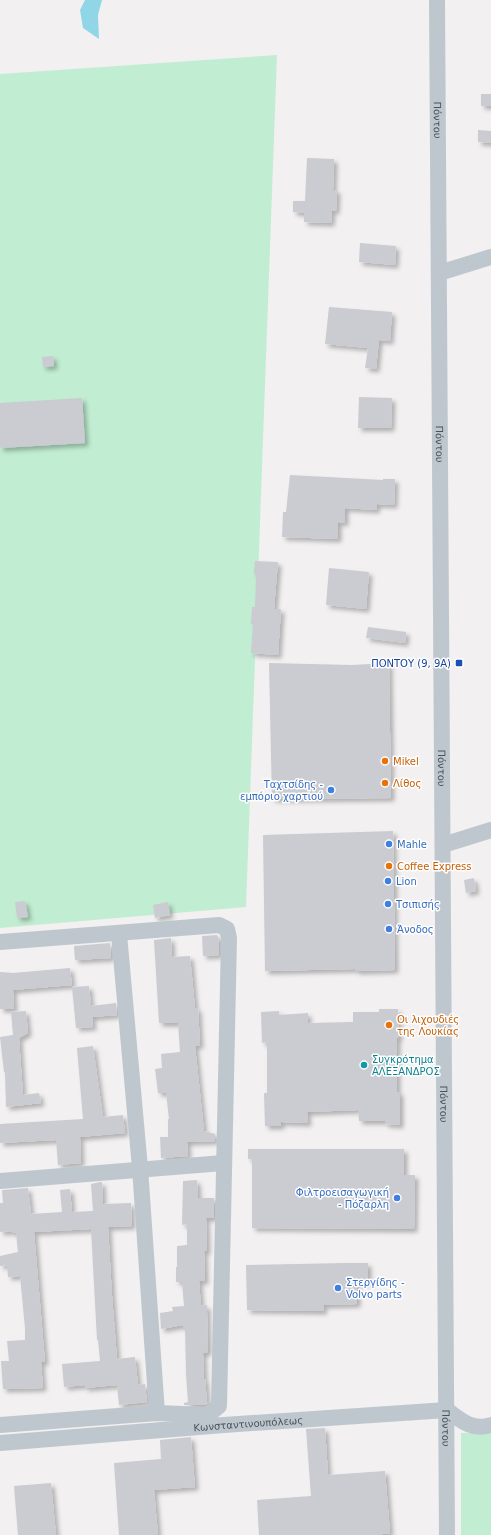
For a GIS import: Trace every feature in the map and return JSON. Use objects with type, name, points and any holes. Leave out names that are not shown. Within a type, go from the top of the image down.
[{"type":"street","name":"Πόντου","points":[[437,0],[448,1535]]},
{"type":"street","points":[[439,273],[491,257]]},
{"type":"street","points":[[443,845],[491,830]]},
{"type":"street","points":[[0,942],[119,934],[219,925],[227,929],[229,938],[219,1406],[208,1415],[157,1413],[0,1425]]},
{"type":"street","points":[[119,934],[140,1168],[157,1413]]},
{"type":"street","points":[[0,1181],[140,1168],[223,1163]]},
{"type":"street","points":[[447,1410],[464,1424],[474,1426],[491,1425]]},
{"type":"street","name":"Κωνσταντινουπόλεως","points":[[0,1443],[224,1425],[447,1410]]},
{"type":"green space","points":[[277,55],[246,907],[0,928],[0,74]]},
{"type":"green space","points":[[491,1432],[491,1535],[461,1535],[461,1433]]},
{"type":"water","points":[[85,0],[102,0],[98,15],[99,39],[83,28],[80,10]]},
{"type":"building","points":[[481,94],[491,94],[491,106],[481,106]]},
{"type":"building","points":[[478,130],[491,131],[491,143],[478,142]]},
{"type":"building","points":[[307,158],[334,159],[333,190],[337,190],[336,211],[332,210],[331,223],[304,222],[304,213],[293,212],[293,201],[305,201]]},
{"type":"building","points":[[360,243],[396,246],[395,265],[359,262]]},
{"type":"building","points":[[329,307],[392,312],[390,341],[379,340],[376,369],[365,368],[368,348],[325,344]]},
{"type":"building","points":[[53,356],[54,366],[43,367],[42,357]]},
{"type":"building","points":[[359,397],[392,398],[391,428],[358,428]]},
{"type":"building","points":[[82,398],[85,443],[0,448],[0,403]]},
{"type":"building","points":[[290,475],[383,480],[395,479],[394,505],[377,504],[376,510],[345,508],[345,523],[338,522],[338,539],[282,537],[283,512],[286,512]]},
{"type":"building","points":[[255,561],[278,562],[274,609],[281,609],[278,655],[251,653],[253,624],[251,624],[252,607],[255,607]]},
{"type":"building","points":[[329,568],[369,572],[366,609],[326,605]]},
{"type":"building","points":[[368,627],[406,632],[405,643],[366,638]]},
{"type":"building","points":[[269,663],[352,665],[389,663],[391,798],[272,799]]},
{"type":"building","points":[[393,831],[395,970],[356,971],[355,969],[265,971],[263,835]]},
{"type":"building","points":[[474,878],[476,891],[466,893],[464,880]]},
{"type":"building","points":[[25,901],[28,917],[17,918],[15,902]]},
{"type":"building","points":[[168,902],[170,915],[155,918],[153,905]]},
{"type":"building","points":[[217,935],[219,939],[219,955],[203,956],[202,936]]},
{"type":"building","points":[[171,938],[172,957],[190,956],[195,1008],[198,1008],[200,1045],[195,1046],[204,1131],[215,1134],[215,1141],[187,1142],[188,1156],[161,1158],[160,1137],[168,1137],[169,1119],[166,1093],[158,1093],[155,1069],[162,1068],[161,1054],[180,1052],[178,1023],[159,1023],[154,940]]},
{"type":"building","points":[[110,943],[111,958],[75,960],[74,946]]},
{"type":"building","points":[[70,968],[72,985],[13,990],[14,1009],[0,1009],[0,972],[13,973]]},
{"type":"building","points":[[89,986],[91,1006],[116,1003],[117,1015],[92,1017],[93,1027],[76,1028],[72,987]]},
{"type":"building","points":[[379,1009],[398,1009],[399,1038],[397,1038],[397,1092],[400,1092],[400,1125],[385,1124],[385,1121],[359,1121],[358,1110],[307,1112],[308,1123],[281,1122],[281,1126],[265,1126],[264,1093],[267,1093],[267,1042],[262,1043],[261,1012],[279,1011],[279,1015],[308,1013],[308,1023],[353,1022],[353,1012],[379,1012]]},
{"type":"building","points":[[26,1011],[28,1033],[19,1038],[23,1095],[39,1093],[41,1103],[6,1107],[5,1072],[0,1037],[13,1035],[11,1012]]},
{"type":"building","points":[[93,1046],[103,1117],[123,1115],[125,1133],[80,1137],[81,1163],[58,1165],[56,1140],[0,1143],[0,1124],[83,1119],[77,1048]]},
{"type":"building","points":[[248,1149],[404,1149],[404,1175],[415,1175],[414,1229],[252,1228],[252,1159],[248,1159]]},
{"type":"building","points":[[197,1180],[198,1198],[214,1198],[214,1218],[206,1218],[207,1251],[204,1251],[205,1281],[199,1281],[201,1306],[207,1305],[208,1352],[203,1353],[204,1379],[207,1402],[209,1402],[205,1405],[184,1405],[184,1403],[188,1402],[185,1328],[183,1328],[183,1325],[161,1329],[160,1313],[173,1311],[172,1307],[184,1306],[182,1282],[176,1282],[177,1246],[187,1245],[187,1224],[182,1225],[183,1181]]},
{"type":"building","points":[[102,1182],[103,1204],[131,1203],[132,1226],[108,1227],[117,1359],[135,1357],[138,1385],[145,1384],[147,1402],[119,1405],[117,1385],[85,1388],[85,1385],[64,1387],[62,1364],[100,1361],[97,1340],[91,1229],[34,1232],[45,1362],[41,1362],[43,1388],[3,1389],[1,1361],[9,1361],[7,1341],[25,1340],[25,1328],[20,1276],[8,1277],[7,1265],[0,1266],[0,1256],[18,1252],[16,1233],[12,1233],[12,1231],[0,1232],[0,1203],[3,1203],[2,1190],[28,1188],[31,1214],[62,1212],[60,1190],[70,1189],[72,1212],[93,1211],[91,1184]]},
{"type":"building","points":[[368,1263],[368,1282],[357,1283],[357,1304],[323,1305],[324,1311],[247,1310],[246,1265]]},
{"type":"building","points":[[325,1428],[328,1475],[385,1471],[390,1533],[376,1535],[259,1535],[257,1500],[311,1496],[306,1429]]},
{"type":"building","points":[[191,1437],[195,1487],[154,1490],[158,1535],[119,1535],[114,1463],[161,1459],[160,1440]]},
{"type":"building","points":[[51,1483],[56,1535],[18,1535],[14,1486]]},
{"type":"place","name":"ΠΟΝΤΟΥ (9, 9Α)","points":[[459,663]]},
{"type":"place","name":"Mikel","points":[[385,761]]},
{"type":"place","name":"Λίθος","points":[[385,783]]},
{"type":"place","name":"Ταχτσίδης - εμπόριο χαρτιού","points":[[331,790]]},
{"type":"place","name":"Mahle","points":[[389,844]]},
{"type":"place","name":"Coffee Express","points":[[389,866]]},
{"type":"place","name":"Lion","points":[[388,881]]},
{"type":"place","name":"Τσιπισής","points":[[388,904]]},
{"type":"place","name":"Άνοδος","points":[[389,929]]},
{"type":"place","name":"Οι λιχουδιές της Λουκίας","points":[[389,1025]]},
{"type":"place","name":"Συγκρότημα ΑΛΕΞΑΝΔΡΟΣ","points":[[364,1065]]},
{"type":"place","name":"Φιλτροεισαγωγική - Πόζαρλη","points":[[397,1198]]},
{"type":"place","name":"Στεργίδης - Volvo parts","points":[[338,1288]]}]
